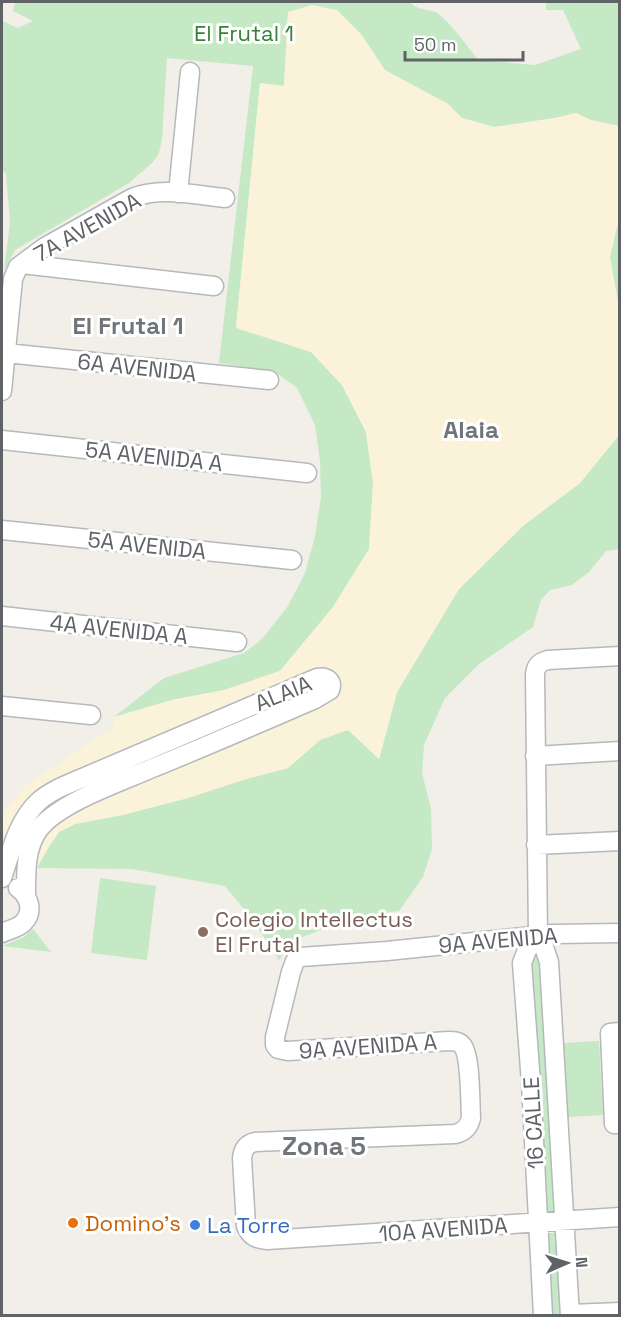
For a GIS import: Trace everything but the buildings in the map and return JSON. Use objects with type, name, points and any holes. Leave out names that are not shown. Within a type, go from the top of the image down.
[{"type":"street","points":[[178,193],[190,72]]},
{"type":"street","name":"7A AVENIDA","points":[[22,264],[45,248],[132,198],[149,193],[178,193],[225,198]]},
{"type":"street","points":[[2,391],[13,279],[18,267],[22,264],[214,286]]},
{"type":"street","name":"6A AVENIDA","points":[[6,353],[269,380]]},
{"type":"street","name":"5A AVENIDA A","points":[[2,440],[307,472]]},
{"type":"street","name":"5A AVENIDA","points":[[2,530],[292,560]]},
{"type":"street","name":"4A AVENIDA A","points":[[2,616],[237,642]]},
{"type":"street","name":"16 CALLE","points":[[570,1315],[549,962],[538,936],[535,674],[536,667],[545,661],[620,656]]},
{"type":"street","name":"ALAIA","points":[[2,878],[19,829],[27,816],[38,803],[60,788],[317,678],[324,677],[329,681],[330,690],[315,699],[107,788],[58,812],[39,830],[31,845],[26,863],[26,895]]},
{"type":"street","points":[[2,706],[91,715]]},
{"type":"street","points":[[535,756],[620,751]]},
{"type":"street","points":[[536,845],[620,841]]},
{"type":"street","points":[[2,878],[26,895],[29,903],[24,922],[2,933]]},
{"type":"street","name":"9A AVENIDA","points":[[275,1045],[292,968],[297,959],[304,956],[387,951],[553,934],[620,933]]},
{"type":"street","name":"16 CALLE","points":[[538,936],[527,950],[522,963],[531,1083],[543,1316]]},
{"type":"street","points":[[615,1033],[617,1124]]},
{"type":"street","name":"9A AVENIDA A","points":[[267,1240],[251,1235],[246,1226],[242,1158],[248,1145],[255,1142],[455,1134],[467,1128],[471,1118],[466,1052],[459,1042],[284,1051],[275,1045]]},
{"type":"street","name":"10A AVENIDA","points":[[267,1240],[620,1217]]},
{"type":"street","points":[[570,1315],[620,1312]]},
{"type":"green space","points":[[15,2],[410,2],[418,8],[440,15],[478,60],[535,65],[581,49],[563,10],[546,10],[546,2],[619,2],[619,126],[591,120],[576,113],[494,127],[462,118],[448,104],[384,70],[361,34],[288,12],[284,86],[260,83],[236,327],[311,352],[342,385],[366,432],[373,483],[369,549],[333,607],[280,671],[224,690],[172,700],[114,717],[164,678],[244,653],[262,639],[288,606],[305,573],[315,536],[321,497],[320,461],[315,425],[297,388],[274,371],[219,363],[253,66],[167,58],[162,139],[159,153],[153,162],[129,183],[15,250],[4,271],[10,222],[6,174],[2,170],[2,21],[18,28],[33,21],[13,11]]},
{"type":"green space","points":[[619,223],[619,308],[610,257]]},
{"type":"green space","points":[[619,435],[619,549],[606,551],[589,572],[572,585],[550,590],[541,600],[533,627],[479,664],[445,698],[424,745],[422,773],[431,809],[432,849],[423,877],[399,911],[354,917],[300,938],[290,945],[279,960],[252,919],[225,886],[132,869],[37,868],[59,832],[75,824],[188,798],[288,768],[320,740],[348,729],[379,759],[397,692],[459,589],[524,525],[580,483]]},
{"type":"green space","points":[[100,878],[156,886],[147,960],[91,953]]},
{"type":"green space","points":[[33,929],[51,952],[3,946],[24,937]]},
{"type":"green space","points":[[540,956],[554,1211],[542,1212],[529,957]]},
{"type":"green space","points":[[599,1041],[603,1115],[567,1117],[563,1043]]},
{"type":"green space","points":[[543,1233],[556,1233],[561,1315],[548,1315]]},
{"type":"sand","name":"Alaia","points":[[312,5],[337,10],[361,34],[385,70],[448,104],[462,118],[494,127],[576,113],[591,120],[619,126],[619,223],[610,257],[619,308],[619,435],[580,483],[524,525],[459,589],[397,692],[379,759],[348,730],[320,740],[288,768],[188,798],[75,824],[59,832],[37,868],[2,865],[2,815],[25,786],[114,727],[114,717],[172,700],[224,690],[280,671],[333,607],[369,549],[373,483],[366,432],[342,385],[311,352],[236,328],[260,83],[284,86],[288,12]]},
{"type":"place","name":"Colegio Intellectus El Frutal","points":[[203,932]]},
{"type":"place","name":"Domino's","points":[[73,1223]]},
{"type":"place","name":"La Torre","points":[[195,1225]]},
{"type":"district","name":"El Frutal 1","points":[[128,326]]},
{"type":"district","name":"Alaia","points":[[471,430]]},
{"type":"district","name":"Zona 5","points":[[324,1146]]}]
